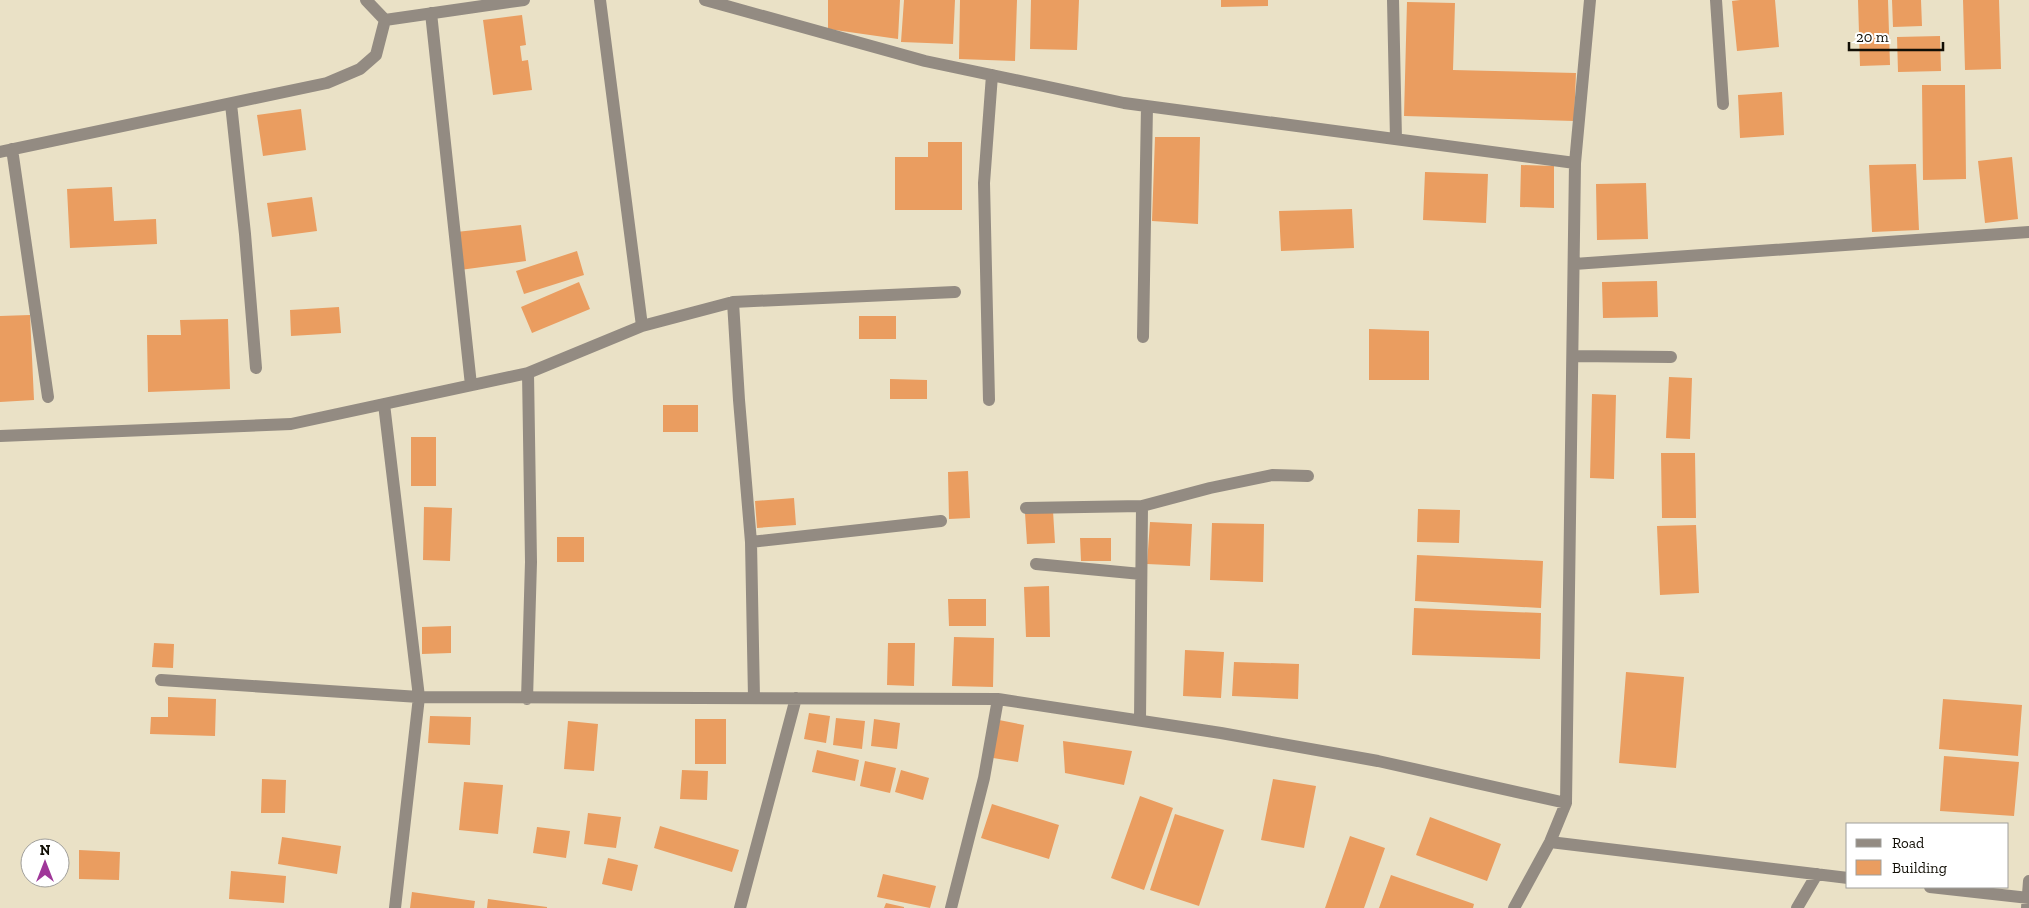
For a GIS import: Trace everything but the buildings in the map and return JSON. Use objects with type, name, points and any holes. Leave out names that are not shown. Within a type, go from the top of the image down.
[{"type":"street","points":[[366,0],[385,20]]},
{"type":"street","points":[[385,20],[524,0]]},
{"type":"street","points":[[600,0],[642,326]]},
{"type":"street","points":[[705,0],[925,61],[1124,103],[1575,162]]},
{"type":"street","points":[[1392,0],[1396,139]]},
{"type":"street","points":[[1514,908],[1550,842],[1566,803],[1575,162],[1590,0]]},
{"type":"street","points":[[1716,0],[1723,104]]},
{"type":"street","points":[[431,13],[471,385]]},
{"type":"street","points":[[48,397],[6,150],[327,83],[360,69],[376,54],[385,20]]},
{"type":"street","points":[[989,400],[984,183],[992,75]]},
{"type":"street","points":[[231,104],[245,234],[256,368]]},
{"type":"street","points":[[1143,337],[1147,106]]},
{"type":"street","points":[[1574,264],[2029,232]]},
{"type":"street","points":[[0,436],[291,424],[528,373],[642,326],[734,302],[955,292]]},
{"type":"street","points":[[734,302],[751,542],[754,698]]},
{"type":"street","points":[[1572,356],[1671,357]]},
{"type":"street","points":[[527,698],[531,562],[528,373]]},
{"type":"street","points":[[384,404],[419,698],[395,908]]},
{"type":"street","points":[[1026,508],[1142,506],[1210,488],[1272,475],[1308,476]]},
{"type":"street","points":[[1140,720],[1142,506]]},
{"type":"street","points":[[751,542],[941,521]]},
{"type":"street","points":[[1036,564],[1141,574]]},
{"type":"street","points":[[161,680],[419,698],[998,698],[1378,760],[1566,803]]},
{"type":"street","points":[[740,908],[796,698]]},
{"type":"street","points":[[951,908],[984,778],[998,698]]},
{"type":"street","points":[[1550,842],[1846,878]]},
{"type":"street","points":[[1797,908],[1817,874]]},
{"type":"street","points":[[1937,888],[2028,901],[2029,881]]}]
